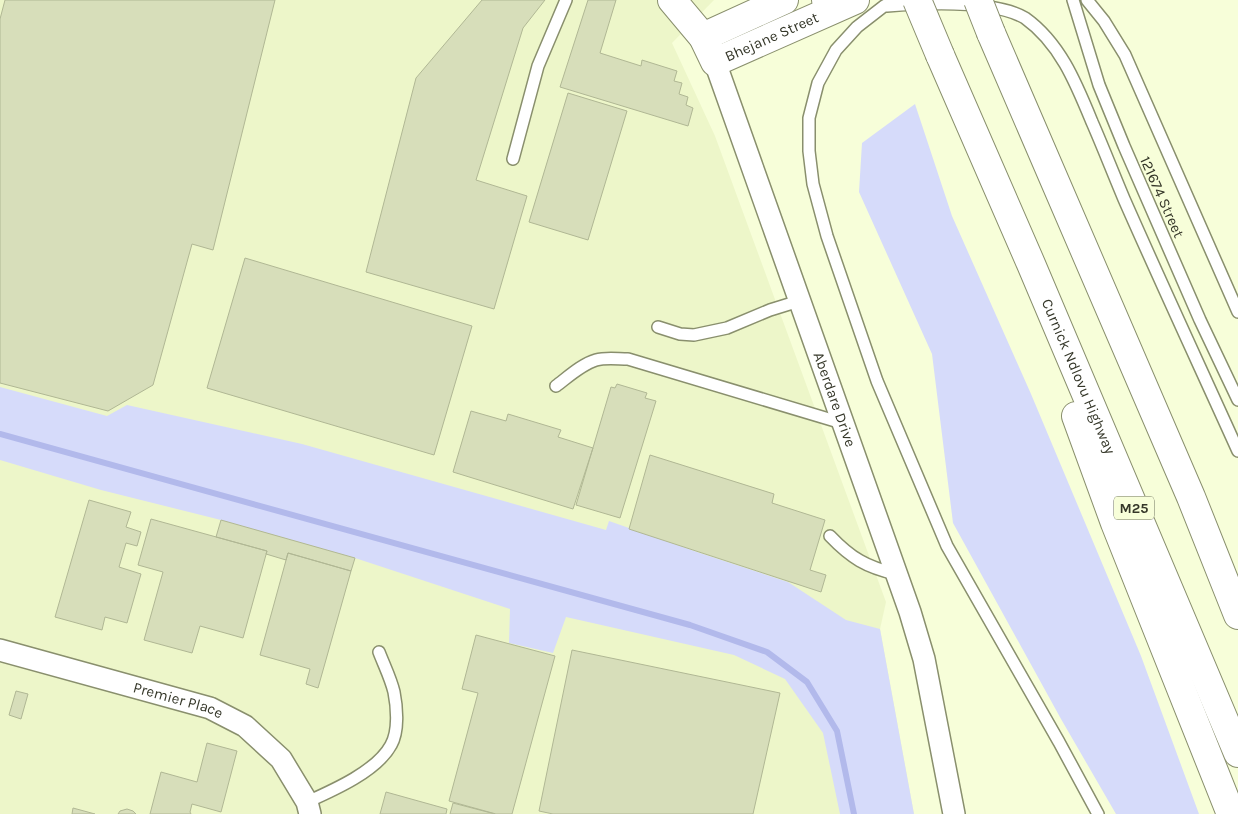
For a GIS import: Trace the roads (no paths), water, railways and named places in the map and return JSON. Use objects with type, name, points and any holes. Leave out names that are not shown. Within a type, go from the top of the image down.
[{"type":"main road","name":"Aberdare Drive","points":[[672,0],[703,37],[715,62]]},
{"type":"main road","name":"Bhejane Street","points":[[703,37],[784,0]]},
{"type":"main road","name":"Curnick Ndlovu Highway","points":[[917,0],[1238,753]]},
{"type":"main road","points":[[978,0],[1191,497],[1238,615]]},
{"type":"main road","name":"Bhejane Street","points":[[715,62],[838,3]]},
{"type":"main road","points":[[1030,264],[1050,338],[1115,523],[1231,814]]},
{"type":"main road","points":[[1191,497],[1238,586]]},
{"type":"street","name":"Aberdare Drive","points":[[715,62],[896,574],[924,660],[955,812]]},
{"type":"street","name":"Premier Place","points":[[0,650],[210,708],[245,726],[281,759],[309,808]]},
{"type":"lane","points":[[513,159],[538,66],[566,0]]},
{"type":"lane","points":[[895,0],[857,27],[836,50],[818,83],[808,118],[812,184],[827,236],[877,381],[947,546],[1098,814]]},
{"type":"lane","name":"121674 Street","points":[[1073,0],[1099,85],[1120,137],[1200,320],[1238,400]]},
{"type":"lane","points":[[1087,0],[1104,21],[1125,55],[1238,312]]},
{"type":"lane","points":[[884,6],[925,2],[1004,8],[1024,18],[1059,53],[1075,81],[1124,198],[1238,451]]},
{"type":"lane","points":[[658,327],[680,334],[694,335],[727,328],[799,300]]},
{"type":"lane","points":[[556,386],[596,360],[610,358],[628,359],[842,423]]},
{"type":"lane","points":[[830,536],[843,550],[866,565],[896,574]]},
{"type":"lane","points":[[309,808],[380,760],[392,744],[396,723],[394,692],[379,652]]},
{"type":"waterway","points":[[0,434],[690,625],[767,652],[807,682],[837,731],[854,814]]}]
